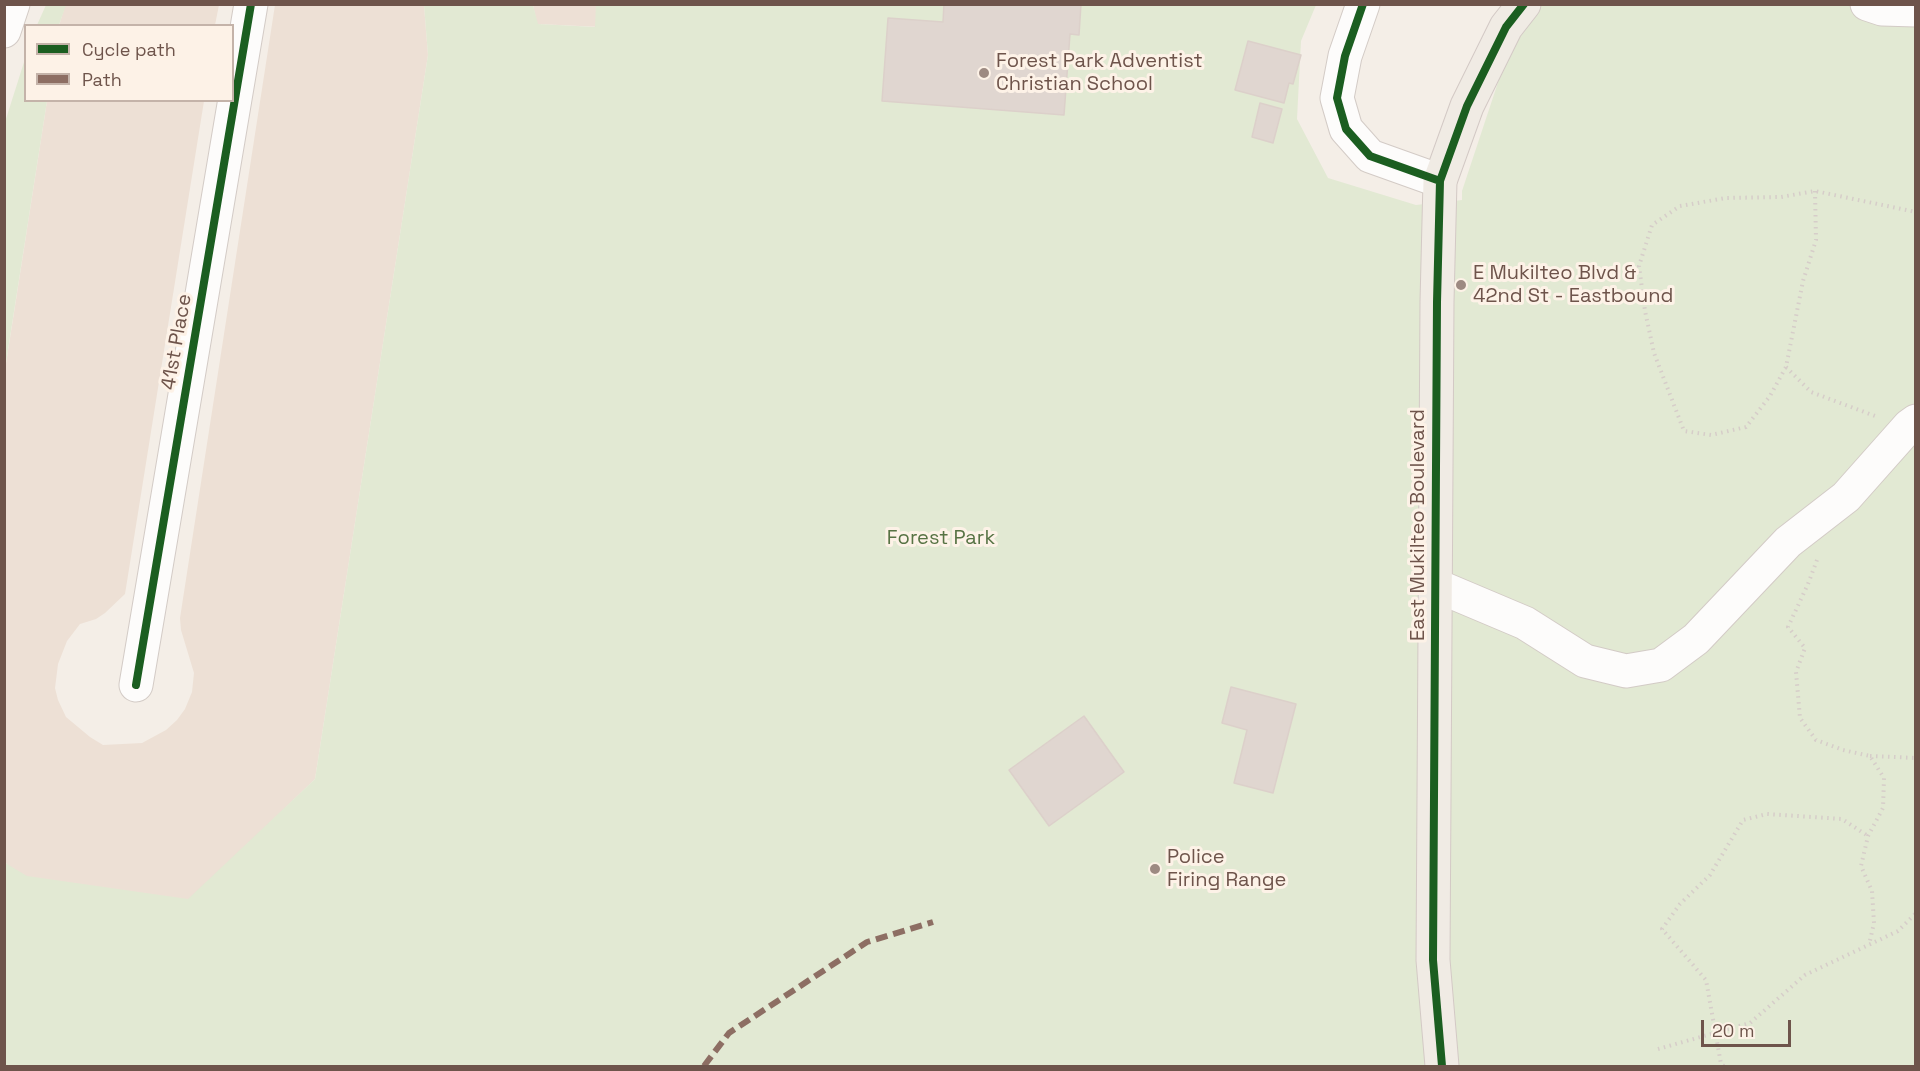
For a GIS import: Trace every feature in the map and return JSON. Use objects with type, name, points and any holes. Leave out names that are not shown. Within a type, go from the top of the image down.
[{"type":"main road","name":"East Mukilteo Boulevard","points":[[1442,1066],[1433,960],[1437,302],[1440,181],[1467,106],[1506,27],[1524,4]]},
{"type":"street","points":[[4,31],[13,4]]},
{"type":"street","name":"41st Place","points":[[136,685],[251,4]]},
{"type":"street","points":[[1363,4],[1345,56],[1337,98],[1346,129],[1370,156],[1440,181]]},
{"type":"street","points":[[1867,4],[1882,9],[1916,10]]},
{"type":"street","points":[[1435,585],[1525,623],[1585,662],[1626,671],[1661,665],[1696,639],[1788,542],[1846,497],[1912,423]]},
{"type":"path","points":[[1815,191],[1815,240],[1803,281],[1786,367],[1770,396],[1746,427],[1711,435],[1684,431],[1654,353],[1644,311],[1639,266],[1652,225],[1680,206],[1726,198],[1780,197],[1815,191],[1916,212]]},
{"type":"path","points":[[1786,367],[1811,392],[1863,412],[1912,423]]},
{"type":"path","points":[[1820,552],[1809,584],[1788,627],[1805,648],[1796,672],[1800,718],[1816,740],[1843,750],[1870,756],[1916,758]]},
{"type":"path","points":[[1869,945],[1874,922],[1872,891],[1861,866],[1868,836],[1883,808],[1884,778],[1870,756]]},
{"type":"path","points":[[1724,1066],[1721,1064],[1706,980],[1662,928],[1680,904],[1710,875],[1743,820],[1767,814],[1842,819],[1868,836]]},
{"type":"path","points":[[1658,1049],[1750,1023],[1805,975],[1898,931],[1916,913]]},
{"type":"shaded area","points":[[65,5],[219,5],[215,24],[60,24]]},
{"type":"shaded area","points":[[275,5],[424,5],[428,55],[315,779],[190,900],[15,878],[5,861],[5,370],[47,102],[204,102],[125,594],[96,619],[80,624],[67,641],[58,664],[55,688],[66,717],[103,745],[142,743],[166,730],[185,709],[192,692],[194,673],[181,630],[180,618]]},
{"type":"shaded area","points":[[533,5],[647,5],[645,29],[537,24]]},
{"type":"green space","name":"Forest Park","points":[[596,4],[1316,5],[1301,41],[1297,119],[1328,178],[1416,205],[1462,200],[1462,191],[1516,28],[1538,5],[1915,5],[1915,1066],[5,1066],[4,861],[27,876],[188,899],[315,779],[428,55],[424,5],[533,5],[538,24],[595,27]]},
{"type":"green space","points":[[46,5],[66,5],[59,24],[37,24]]},
{"type":"green space","points":[[24,62],[24,102],[47,102],[5,369],[5,122]]},
{"type":"building","name":"Forest Park Adventist Christian School","points":[[944,4],[1081,4],[1079,35],[1070,34],[1064,115],[882,101],[888,18],[943,22]]},
{"type":"building","points":[[1248,41],[1301,55],[1293,84],[1289,83],[1284,103],[1235,90]]},
{"type":"building","points":[[1260,103],[1282,109],[1273,143],[1252,137]]},
{"type":"building","points":[[1231,687],[1296,704],[1273,793],[1234,783],[1247,730],[1222,723]]},
{"type":"building","points":[[1084,716],[1124,772],[1049,826],[1009,770]]},
{"type":"marked path","points":[[704,1066],[729,1033],[867,942],[933,922]]},
{"type":"cycle path","points":[[136,685],[251,4]]},
{"type":"cycle path","points":[[1363,4],[1345,56],[1337,98],[1346,129],[1370,156],[1440,181]]},
{"type":"cycle path","points":[[1442,1066],[1433,960],[1437,302],[1440,181],[1467,106],[1506,27],[1524,4]]},
{"type":"place","name":"Forest Park Adventist Christian School","points":[[984,73]]},
{"type":"place","name":"E Mukilteo Blvd & 42nd St - Eastbound","points":[[1461,285]]},
{"type":"place","name":"Police Firing Range","points":[[1155,869]]}]
